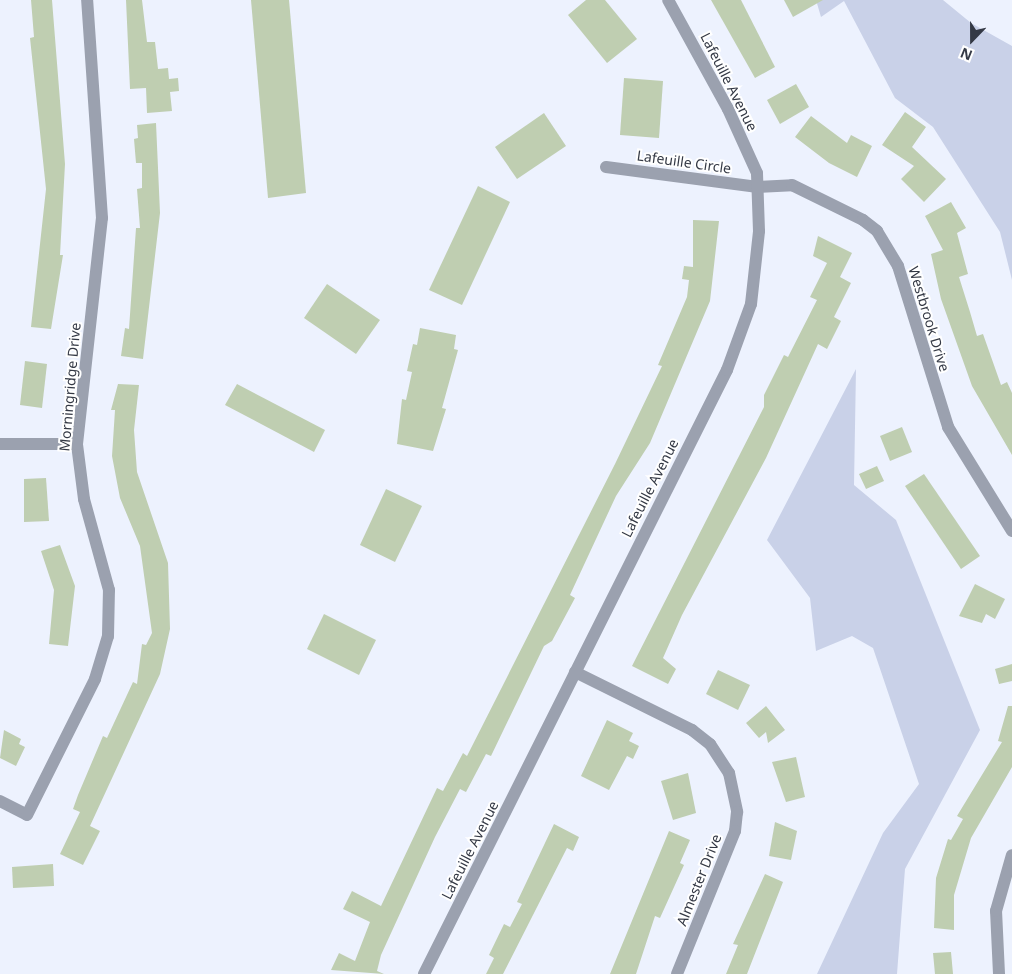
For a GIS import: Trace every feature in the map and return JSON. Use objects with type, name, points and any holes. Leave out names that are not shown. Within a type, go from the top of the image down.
[{"type":"street","name":"Morningridge Drive","points":[[0,801],[27,815],[95,679],[108,636],[110,590],[84,499],[77,444],[102,218],[88,0]]},
{"type":"street","name":"Lafeuille Avenue","points":[[424,974],[742,334],[756,274],[758,187],[728,109],[668,0]]},
{"type":"street","name":"Lafeuille Circle","points":[[606,167],[758,187]]},
{"type":"street","name":"Westbrook Drive","points":[[758,187],[792,185],[863,220],[886,242],[948,427],[1012,531]]},
{"type":"street","points":[[0,444],[77,444]]},
{"type":"street","name":"Almester Drive","points":[[575,672],[692,730],[710,744],[729,773],[737,812],[735,831],[677,974]]},
{"type":"street","points":[[999,974],[996,912],[1012,855]]},
{"type":"shaded area","points":[[816,0],[943,0],[971,23],[1012,46],[1012,280],[1000,232],[933,127],[895,98],[844,1],[821,17]]},
{"type":"shaded area","points":[[856,369],[854,485],[896,520],[980,730],[905,869],[897,974],[817,974],[883,833],[919,784],[873,648],[852,636],[816,651],[810,598],[767,540]]},
{"type":"building","points":[[31,0],[52,0],[65,164],[60,255],[63,255],[51,329],[31,327],[46,189],[30,38],[34,37]]},
{"type":"building","points":[[126,0],[142,0],[147,42],[155,42],[158,69],[168,68],[169,79],[178,78],[179,91],[170,92],[172,111],[147,113],[146,88],[130,89]]},
{"type":"building","points":[[251,0],[289,0],[306,193],[268,198]]},
{"type":"building","points":[[586,0],[605,0],[637,39],[607,63],[568,15]]},
{"type":"building","points":[[711,0],[741,0],[775,67],[755,78]]},
{"type":"building","points":[[784,0],[823,0],[793,17]]},
{"type":"building","points":[[624,78],[663,81],[659,138],[620,135]]},
{"type":"building","points":[[796,84],[809,107],[780,124],[767,100]]},
{"type":"building","points":[[905,112],[926,127],[912,147],[946,179],[924,202],[901,179],[914,166],[882,145]]},
{"type":"building","points":[[544,113],[566,146],[517,179],[495,147]]},
{"type":"building","points":[[811,116],[847,143],[851,135],[872,146],[857,177],[829,163],[795,137]]},
{"type":"building","points":[[156,123],[160,213],[143,359],[121,356],[125,328],[129,329],[136,228],[140,228],[137,189],[142,188],[142,163],[136,163],[134,139],[138,138],[137,125]]},
{"type":"building","points":[[478,186],[510,202],[462,305],[429,290]]},
{"type":"building","points":[[951,202],[966,228],[957,233],[968,274],[959,277],[977,336],[983,334],[1001,385],[1007,382],[1012,393],[1012,455],[972,386],[941,299],[931,254],[943,250],[925,216]]},
{"type":"building","points":[[693,220],[719,221],[710,301],[650,443],[616,496],[570,595],[575,598],[552,641],[544,646],[491,756],[486,754],[466,792],[460,789],[435,837],[381,955],[377,971],[384,974],[331,970],[339,953],[355,961],[370,922],[343,909],[352,891],[381,906],[437,788],[443,791],[463,753],[467,756],[615,464],[662,366],[658,365],[687,297],[689,280],[682,279],[684,266],[693,267]]},
{"type":"building","points":[[818,236],[852,253],[840,277],[851,283],[834,317],[841,321],[827,349],[818,344],[766,458],[682,615],[663,658],[676,669],[668,684],[632,666],[764,407],[764,395],[784,355],[788,357],[817,300],[810,297],[827,263],[813,256]]},
{"type":"building","points":[[327,284],[380,320],[356,354],[304,318]]},
{"type":"building","points":[[420,328],[456,335],[454,349],[458,350],[442,408],[446,409],[433,451],[397,444],[402,399],[406,400],[412,372],[407,371],[413,344],[417,345]]},
{"type":"building","points":[[25,361],[47,364],[42,408],[20,405]]},
{"type":"building","points":[[118,384],[139,385],[134,430],[137,472],[168,563],[170,629],[160,674],[90,826],[100,831],[83,865],[60,854],[80,812],[73,809],[103,736],[107,738],[133,682],[137,684],[142,644],[146,645],[152,633],[140,546],[120,498],[112,456],[115,410],[111,410]]},
{"type":"building","points":[[237,384],[325,430],[314,452],[225,405]]},
{"type":"building","points":[[902,427],[912,452],[890,461],[880,436]]},
{"type":"building","points":[[877,466],[884,481],[866,489],[859,474]]},
{"type":"building","points":[[924,474],[980,556],[961,569],[905,486]]},
{"type":"building","points":[[46,478],[49,521],[24,522],[24,479]]},
{"type":"building","points":[[386,489],[422,506],[395,562],[360,545]]},
{"type":"building","points":[[60,545],[75,586],[68,646],[49,644],[54,590],[41,551]]},
{"type":"building","points":[[975,584],[1005,599],[995,619],[986,614],[982,623],[959,616]]},
{"type":"building","points":[[324,614],[376,640],[359,675],[307,649]]},
{"type":"building","points":[[1012,664],[1012,681],[999,684],[995,669]]},
{"type":"building","points":[[718,670],[750,685],[738,710],[706,694]]},
{"type":"building","points":[[766,706],[785,730],[768,743],[766,732],[759,738],[746,723]]},
{"type":"building","points":[[1008,706],[1012,706],[1012,767],[971,838],[954,895],[954,930],[934,928],[936,878],[948,839],[951,840],[963,819],[957,816],[1002,742],[998,741]]},
{"type":"building","points":[[607,720],[633,733],[629,741],[639,746],[633,759],[627,756],[609,790],[581,776]]},
{"type":"building","points":[[4,730],[21,739],[19,744],[25,747],[16,766],[0,758]]},
{"type":"building","points":[[796,757],[805,797],[786,802],[772,762]]},
{"type":"building","points":[[688,773],[696,813],[673,820],[661,781]]},
{"type":"building","points":[[775,822],[797,831],[791,860],[769,856]]},
{"type":"building","points":[[554,824],[579,837],[573,851],[567,848],[503,974],[486,974],[494,958],[489,955],[504,924],[510,927],[522,904],[517,902]]},
{"type":"building","points":[[669,831],[690,840],[680,863],[684,865],[660,918],[655,916],[636,974],[610,974]]},
{"type":"building","points":[[53,864],[54,886],[13,888],[12,867]]},
{"type":"building","points":[[765,874],[783,882],[747,974],[726,974],[738,945],[733,944]]},
{"type":"building","points":[[951,952],[953,974],[935,974],[933,953]]}]
